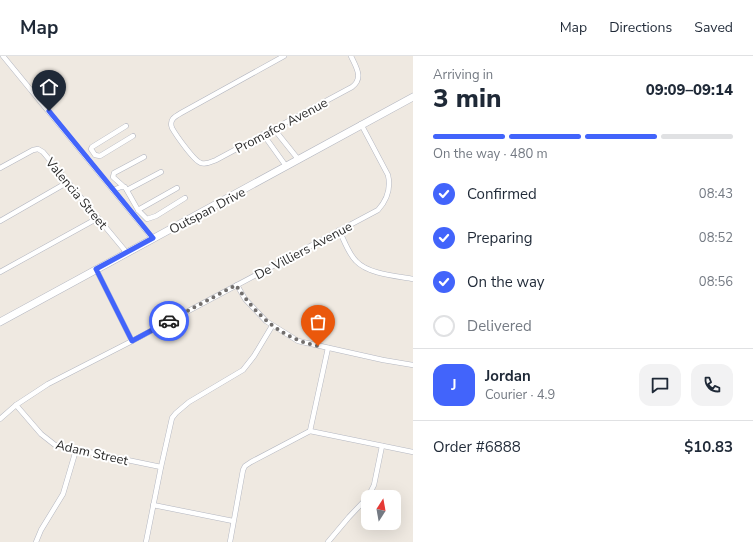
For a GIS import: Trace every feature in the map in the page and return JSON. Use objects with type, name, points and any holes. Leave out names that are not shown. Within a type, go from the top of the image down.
[{"type":"street","points":[[3,56],[153,238]]},
{"type":"street","name":"Promafco Avenue","points":[[284,56],[174,117],[170,125],[195,160],[200,163],[207,164],[216,160],[352,87],[358,81],[358,73],[351,56]]},
{"type":"street","name":"Outspan Drive","points":[[0,322],[413,97]]},
{"type":"street","name":"De Villiers Avenue","points":[[0,419],[16,405],[44,386],[132,341],[378,210],[384,204],[389,188],[388,175],[361,124]]},
{"type":"street","points":[[86,156],[92,151],[92,147],[126,126]]},
{"type":"street","points":[[274,129],[298,159]]},
{"type":"street","points":[[263,134],[286,166]]},
{"type":"street","points":[[92,151],[95,156],[100,156],[133,136]]},
{"type":"street","name":"Valencia Street","points":[[0,168],[29,152],[38,150],[46,155],[127,253]]},
{"type":"street","points":[[144,157],[114,173],[114,176],[127,190],[138,210],[145,218],[147,219],[156,216],[185,198]]},
{"type":"street","points":[[127,190],[161,172]]},
{"type":"street","points":[[0,221],[68,182]]},
{"type":"street","points":[[113,190],[123,186]]},
{"type":"street","points":[[138,210],[177,188]]},
{"type":"street","points":[[0,272],[98,218]]},
{"type":"street","points":[[340,230],[353,257],[362,266],[374,271],[413,279]]},
{"type":"street","points":[[96,269],[132,341]]},
{"type":"street","points":[[236,285],[254,309],[272,326],[298,341],[383,360],[413,365]]},
{"type":"street","points":[[146,542],[169,426],[176,413],[189,402],[243,370],[254,356],[272,326]]},
{"type":"street","points":[[310,430],[328,348]]},
{"type":"street","name":"Adam Street","points":[[16,405],[49,441],[55,445],[161,467]]},
{"type":"street","points":[[230,542],[245,466],[310,430],[413,452]]},
{"type":"street","points":[[372,490],[382,446]]},
{"type":"street","points":[[36,542],[39,533],[63,494],[76,450]]},
{"type":"street","points":[[153,505],[233,521]]},
{"type":"street","points":[[328,542],[361,505]]},
{"type":"way so far","points":[[169,321],[236,285],[245,299],[272,326],[298,341],[318,346]]},
{"type":"route","points":[[49,111],[153,238],[96,269],[132,341],[169,321]]}]
